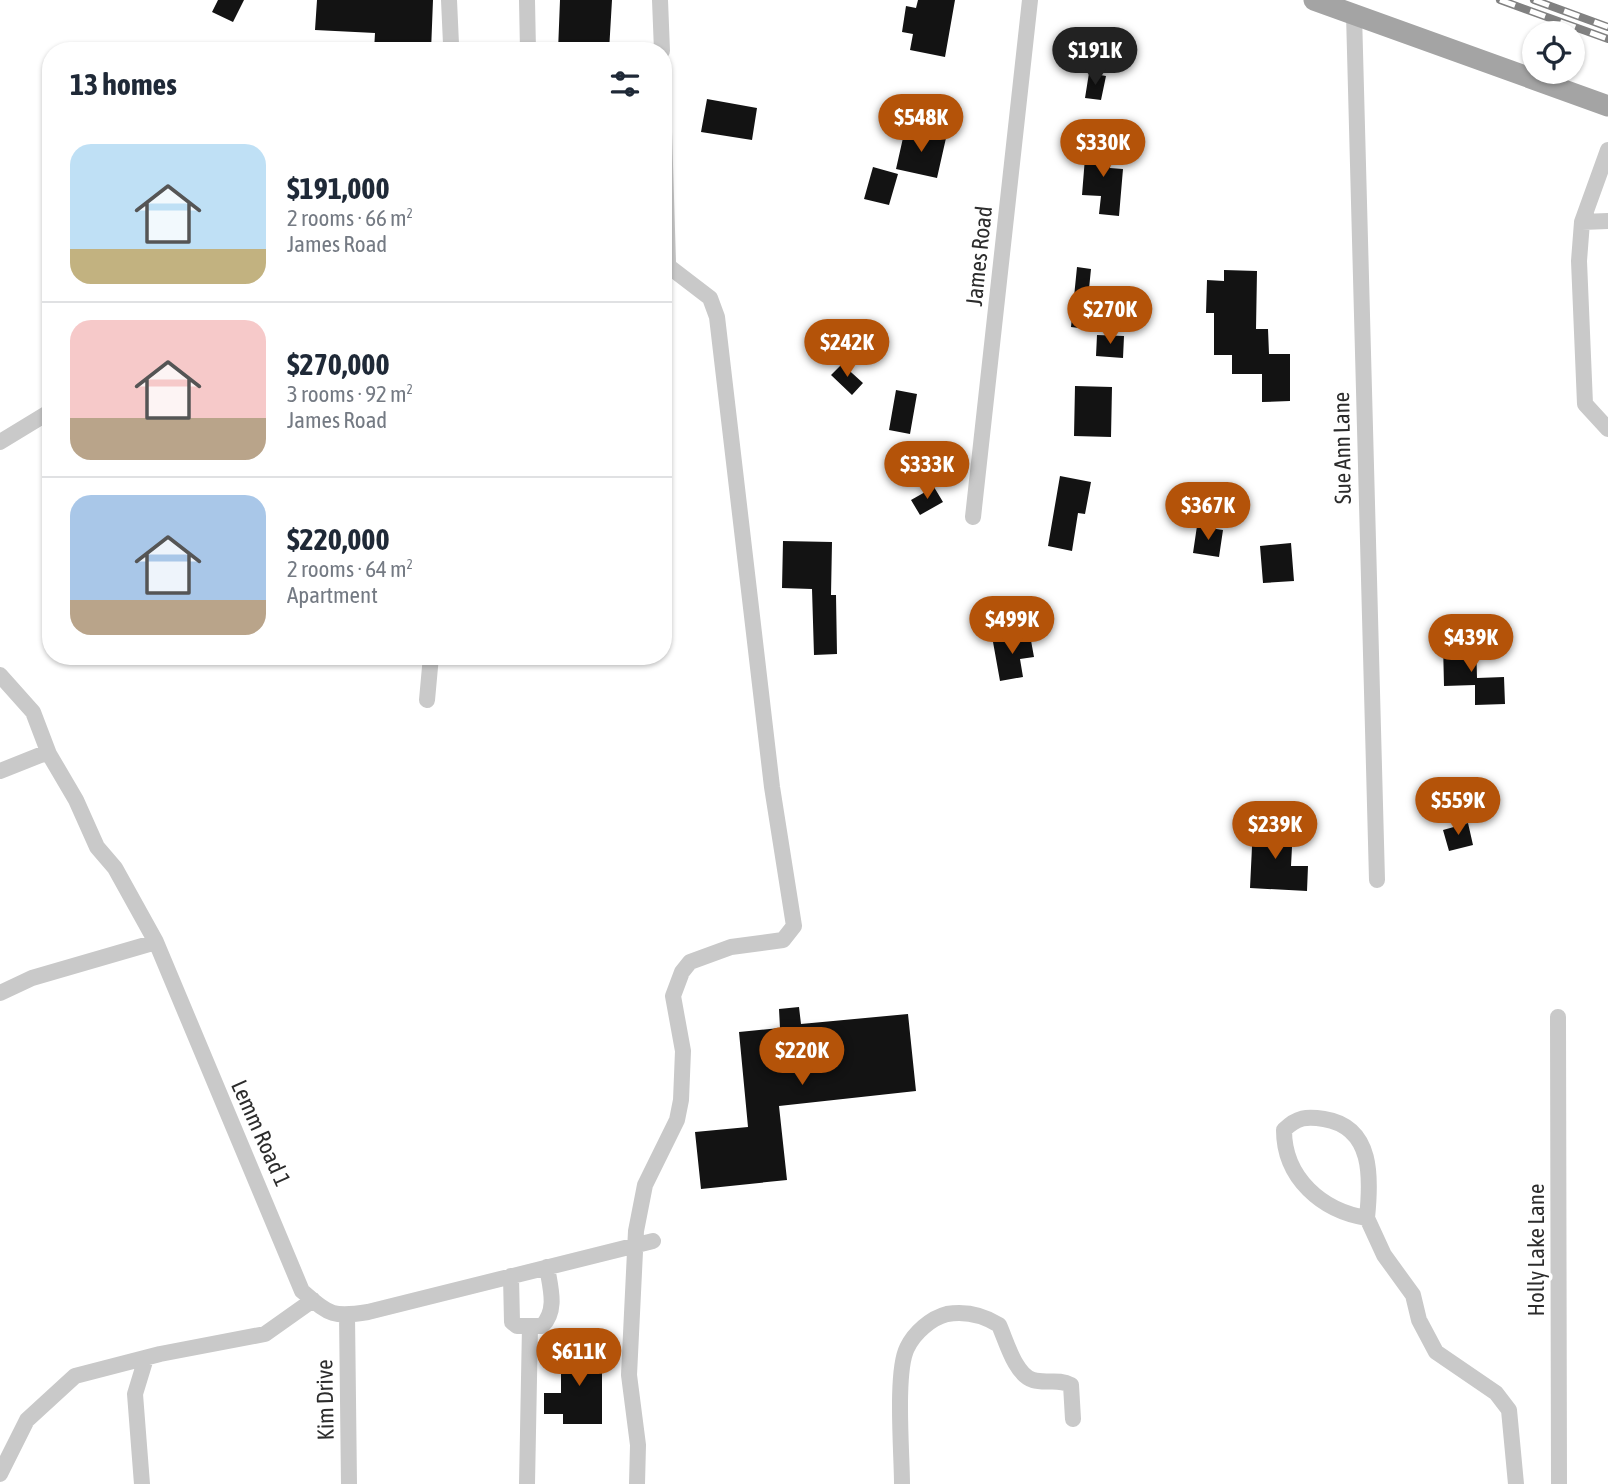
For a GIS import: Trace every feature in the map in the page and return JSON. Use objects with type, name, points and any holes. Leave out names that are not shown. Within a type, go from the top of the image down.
[{"type":"main road","points":[[1314,0],[1608,106]]},
{"type":"street","points":[[449,0],[451,42]]},
{"type":"street","points":[[527,0],[528,42]]},
{"type":"street","points":[[660,0],[662,42]]},
{"type":"street","name":"James Road","points":[[973,517],[1030,0]]},
{"type":"street","name":"Sue Ann Lane","points":[[1354,14],[1377,880]]},
{"type":"street","points":[[1608,150],[1582,222],[1579,261],[1585,404],[1608,429]]},
{"type":"street","points":[[1582,222],[1608,221]]},
{"type":"street","points":[[637,1484],[638,1445],[629,1375],[645,1243],[636,1231],[645,1185],[677,1121],[681,1100],[682,1051],[673,996],[682,972],[690,962],[731,947],[783,940],[794,926],[770,774],[717,317],[710,298],[672,268]]},
{"type":"street","points":[[0,442],[42,416]]},
{"type":"street","points":[[426,700],[430,665]]},
{"type":"street","name":"Lemm Road 1","points":[[0,675],[33,712],[48,752],[76,800],[97,848],[115,868],[156,942],[302,1291],[313,1300]]},
{"type":"street","points":[[0,771],[48,752]]},
{"type":"street","points":[[0,993],[32,978],[156,942]]},
{"type":"street","name":"Holly Lake Lane","points":[[1558,1017],[1559,1484]]},
{"type":"street","points":[[1367,1218],[1346,1215],[1324,1204],[1301,1183],[1284,1144],[1284,1130],[1293,1121],[1304,1117],[1340,1122],[1356,1133],[1365,1152],[1370,1184],[1367,1218],[1384,1255],[1413,1295],[1419,1320],[1436,1352],[1496,1393],[1509,1410],[1516,1484]]},
{"type":"street","points":[[0,1474],[27,1420],[75,1376],[146,1358],[265,1334],[313,1300],[328,1313],[347,1315],[645,1243]]},
{"type":"street","points":[[511,1276],[512,1322],[517,1326],[542,1326],[548,1320],[552,1305],[547,1267]]},
{"type":"street","points":[[902,1484],[902,1369],[906,1349],[929,1322],[941,1315],[958,1312],[976,1315],[999,1325],[1019,1368],[1026,1376],[1032,1380],[1063,1381],[1071,1385],[1073,1419]]},
{"type":"street","name":"Kim Drive","points":[[347,1315],[349,1484]]},
{"type":"street","points":[[527,1484],[530,1326]]},
{"type":"street","points":[[142,1484],[135,1394],[146,1358]]},
{"type":"building","points":[[218,0],[244,0],[233,22],[212,12]]},
{"type":"building","points":[[317,0],[433,0],[431,42],[374,42],[375,33],[315,30]]},
{"type":"building","points":[[560,0],[612,0],[610,42],[558,42]]},
{"type":"building","points":[[918,0],[955,0],[945,57],[910,50],[913,34],[902,32],[906,6],[916,8]]},
{"type":"building","points":[[1089,73],[1106,76],[1101,100],[1085,98]]},
{"type":"building","points":[[707,99],[757,108],[752,140],[701,132]]},
{"type":"building","points":[[905,129],[946,138],[937,178],[896,169]]},
{"type":"building","points":[[1086,145],[1112,147],[1110,168],[1123,169],[1119,216],[1099,214],[1101,196],[1082,195]]},
{"type":"building","points":[[873,167],[898,174],[889,205],[864,199]]},
{"type":"building","points":[[1077,267],[1091,269],[1089,289],[1100,290],[1095,330],[1071,327]]},
{"type":"building","points":[[1224,270],[1257,271],[1256,329],[1268,329],[1269,354],[1290,354],[1290,401],[1262,402],[1262,374],[1232,374],[1232,355],[1214,355],[1214,313],[1206,313],[1207,280],[1224,281]]},
{"type":"building","points":[[1097,335],[1124,336],[1123,358],[1096,356]]},
{"type":"building","points":[[842,364],[863,383],[852,395],[831,375]]},
{"type":"building","points":[[1075,386],[1112,387],[1111,437],[1074,436]]},
{"type":"building","points":[[896,390],[917,394],[910,434],[889,430]]},
{"type":"building","points":[[1060,476],[1091,482],[1085,514],[1078,513],[1072,551],[1048,546]]},
{"type":"building","points":[[934,487],[943,502],[920,515],[911,500]]},
{"type":"building","points":[[1197,526],[1223,530],[1219,557],[1193,553]]},
{"type":"building","points":[[783,541],[832,542],[831,595],[836,595],[837,654],[814,655],[812,589],[782,588]]},
{"type":"building","points":[[1291,543],[1294,581],[1263,583],[1260,546]]},
{"type":"building","points":[[1030,635],[1034,657],[1020,659],[1023,677],[1000,681],[993,642]]},
{"type":"building","points":[[1476,642],[1477,678],[1504,677],[1505,704],[1475,705],[1475,685],[1444,686],[1443,643]]},
{"type":"building","points":[[1468,823],[1473,845],[1449,851],[1443,830]]},
{"type":"building","points":[[1253,826],[1293,828],[1291,866],[1308,866],[1307,891],[1250,888]]},
{"type":"building","points":[[799,1007],[801,1024],[908,1014],[916,1091],[779,1106],[787,1180],[701,1189],[695,1132],[748,1127],[739,1032],[780,1028],[779,1009]]},
{"type":"building","points":[[561,1349],[602,1350],[602,1424],[563,1424],[563,1414],[544,1414],[544,1393],[561,1393]]},
{"type":"railway","points":[[1500,0],[1608,39]]},
{"type":"railway","points":[[1534,0],[1608,27]]}]
